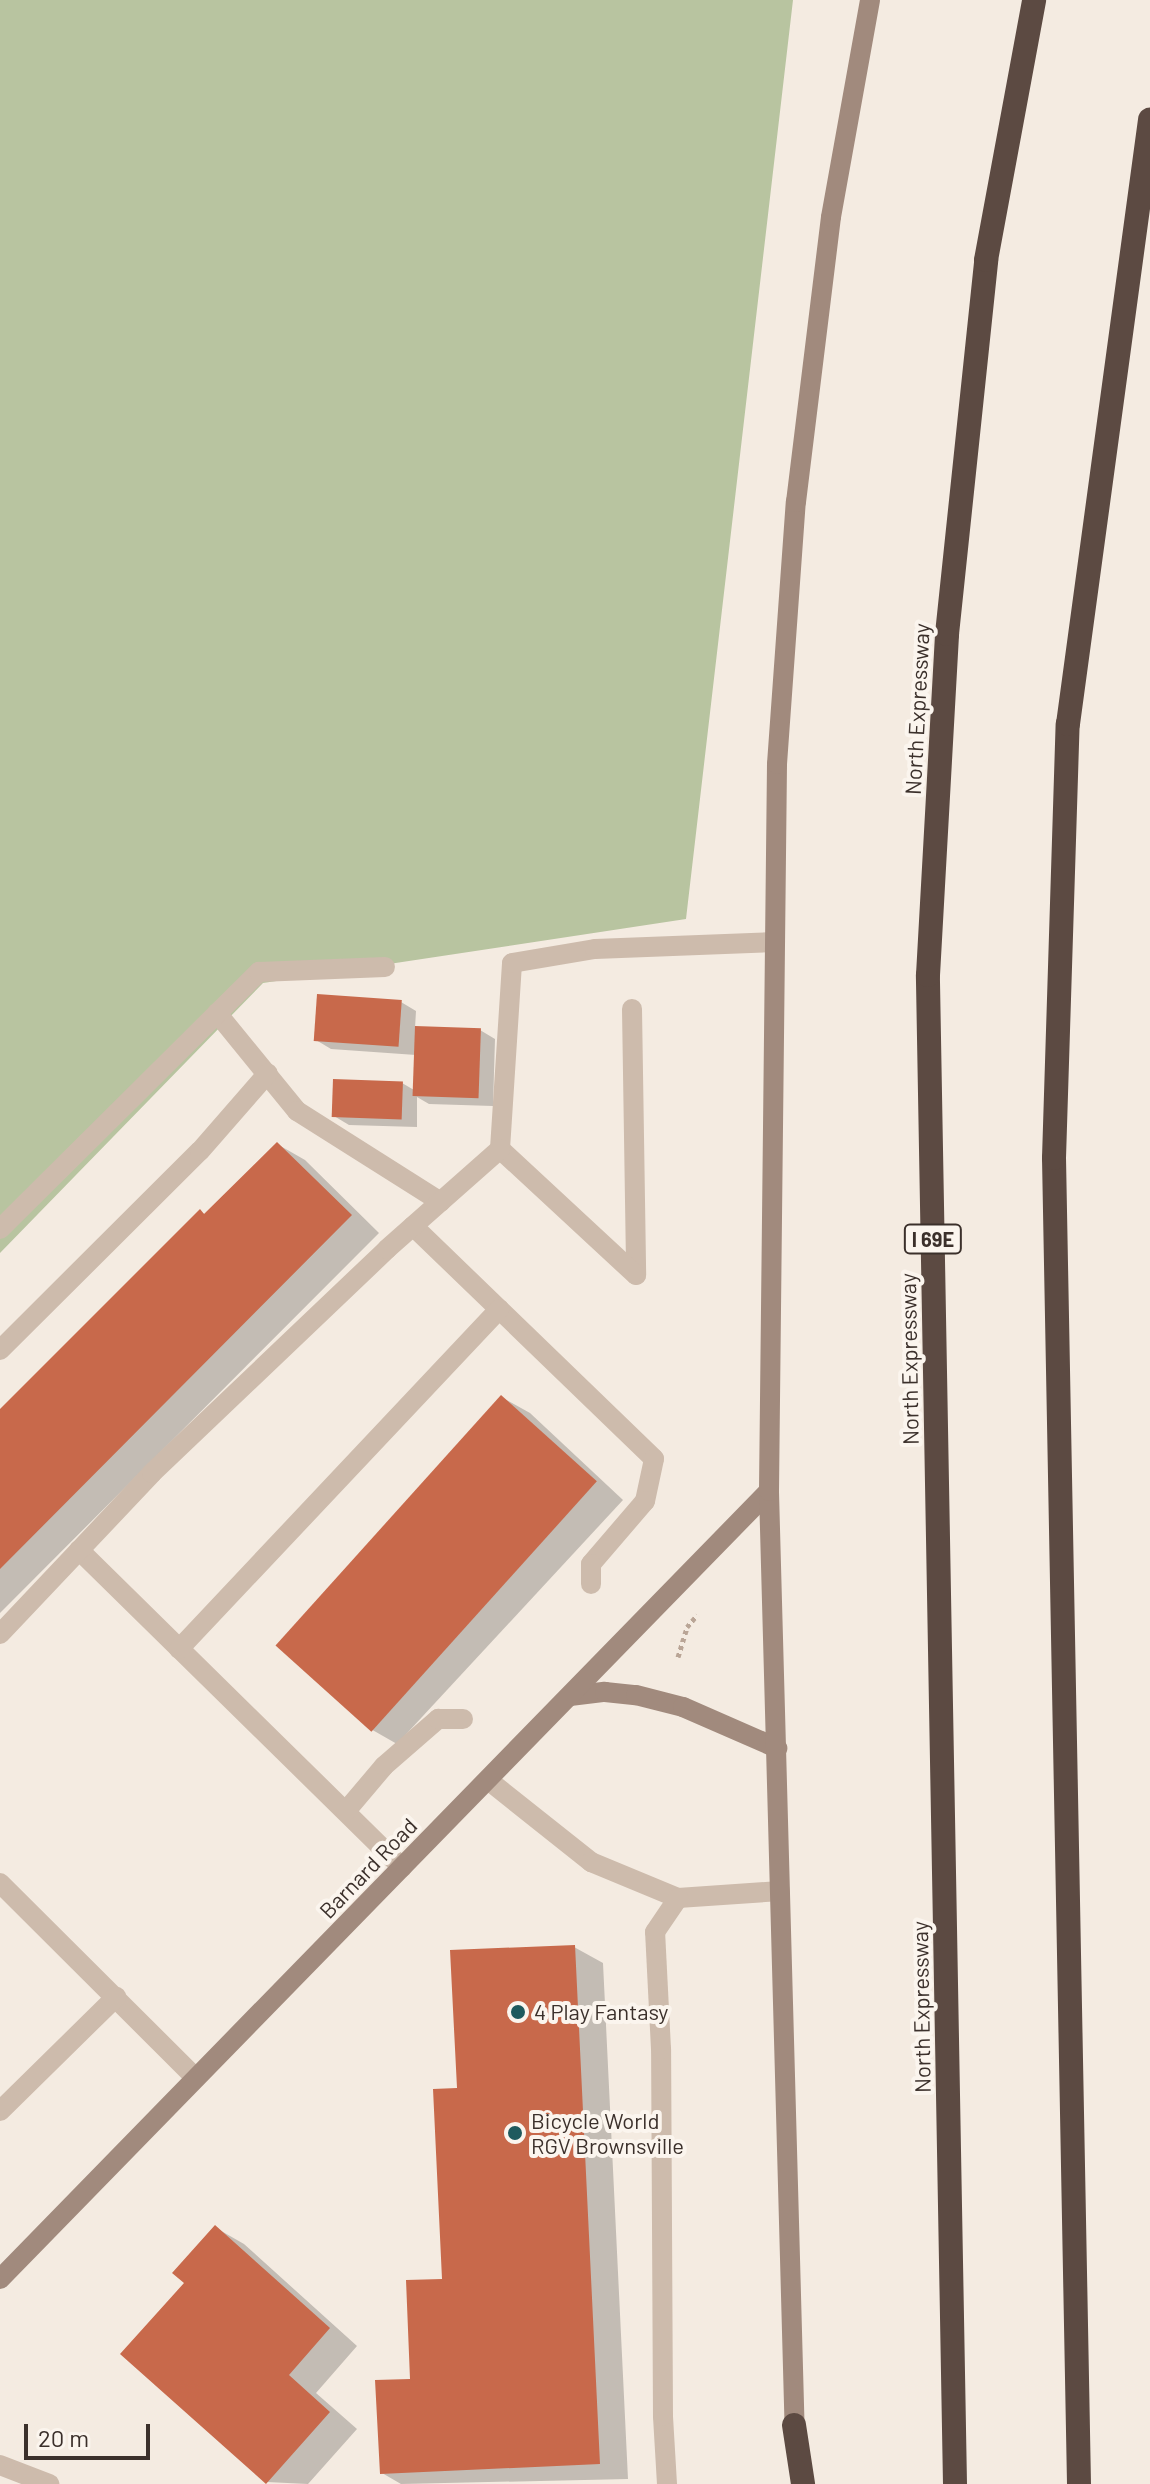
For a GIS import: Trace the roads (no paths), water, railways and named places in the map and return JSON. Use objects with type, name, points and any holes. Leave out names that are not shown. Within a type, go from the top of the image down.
[{"type":"highway","name":"North Expressway","points":[[955,2484],[928,975],[947,634],[986,260],[1034,0]]},
{"type":"highway","points":[[1079,2484],[1054,1142],[1068,724],[1150,120]]},
{"type":"highway","points":[[794,2425],[803,2484]]},
{"type":"main road","points":[[796,2484],[769,1491],[777,764],[796,502],[831,217],[870,0]]},
{"type":"main road","name":"Barnard Road","points":[[0,2279],[769,1491]]},
{"type":"main road","points":[[570,1696],[605,1692],[636,1695],[683,1707],[777,1748]]},
{"type":"street","points":[[0,1634],[152,1473],[413,1226],[500,1149],[512,963],[595,949],[775,942]]},
{"type":"street","points":[[0,1229],[259,972],[385,967]]},
{"type":"street","points":[[500,1149],[636,1275],[632,1009]]},
{"type":"street","points":[[217,1013],[297,1111],[441,1202]]},
{"type":"street","points":[[0,1350],[200,1151],[268,1073]]},
{"type":"street","points":[[413,1226],[654,1459],[645,1501],[591,1564],[591,1584]]},
{"type":"street","points":[[179,1649],[499,1309]]},
{"type":"street","points":[[79,1550],[402,1867]]},
{"type":"street","points":[[346,1811],[384,1766],[438,1719],[463,1719]]},
{"type":"street","points":[[488,1780],[591,1862],[678,1898],[780,1891]]},
{"type":"street","points":[[0,1883],[196,2078]]},
{"type":"street","points":[[667,2484],[663,2416],[661,2049],[655,1932],[678,1898]]},
{"type":"street","points":[[0,2111],[116,1997]]},
{"type":"street","points":[[0,2465],[49,2484]]},
{"type":"place","name":"4 Play Fantasy","points":[[518,2012]]},
{"type":"place","name":"Bicycle World RGV Brownsville","points":[[515,2133]]}]
